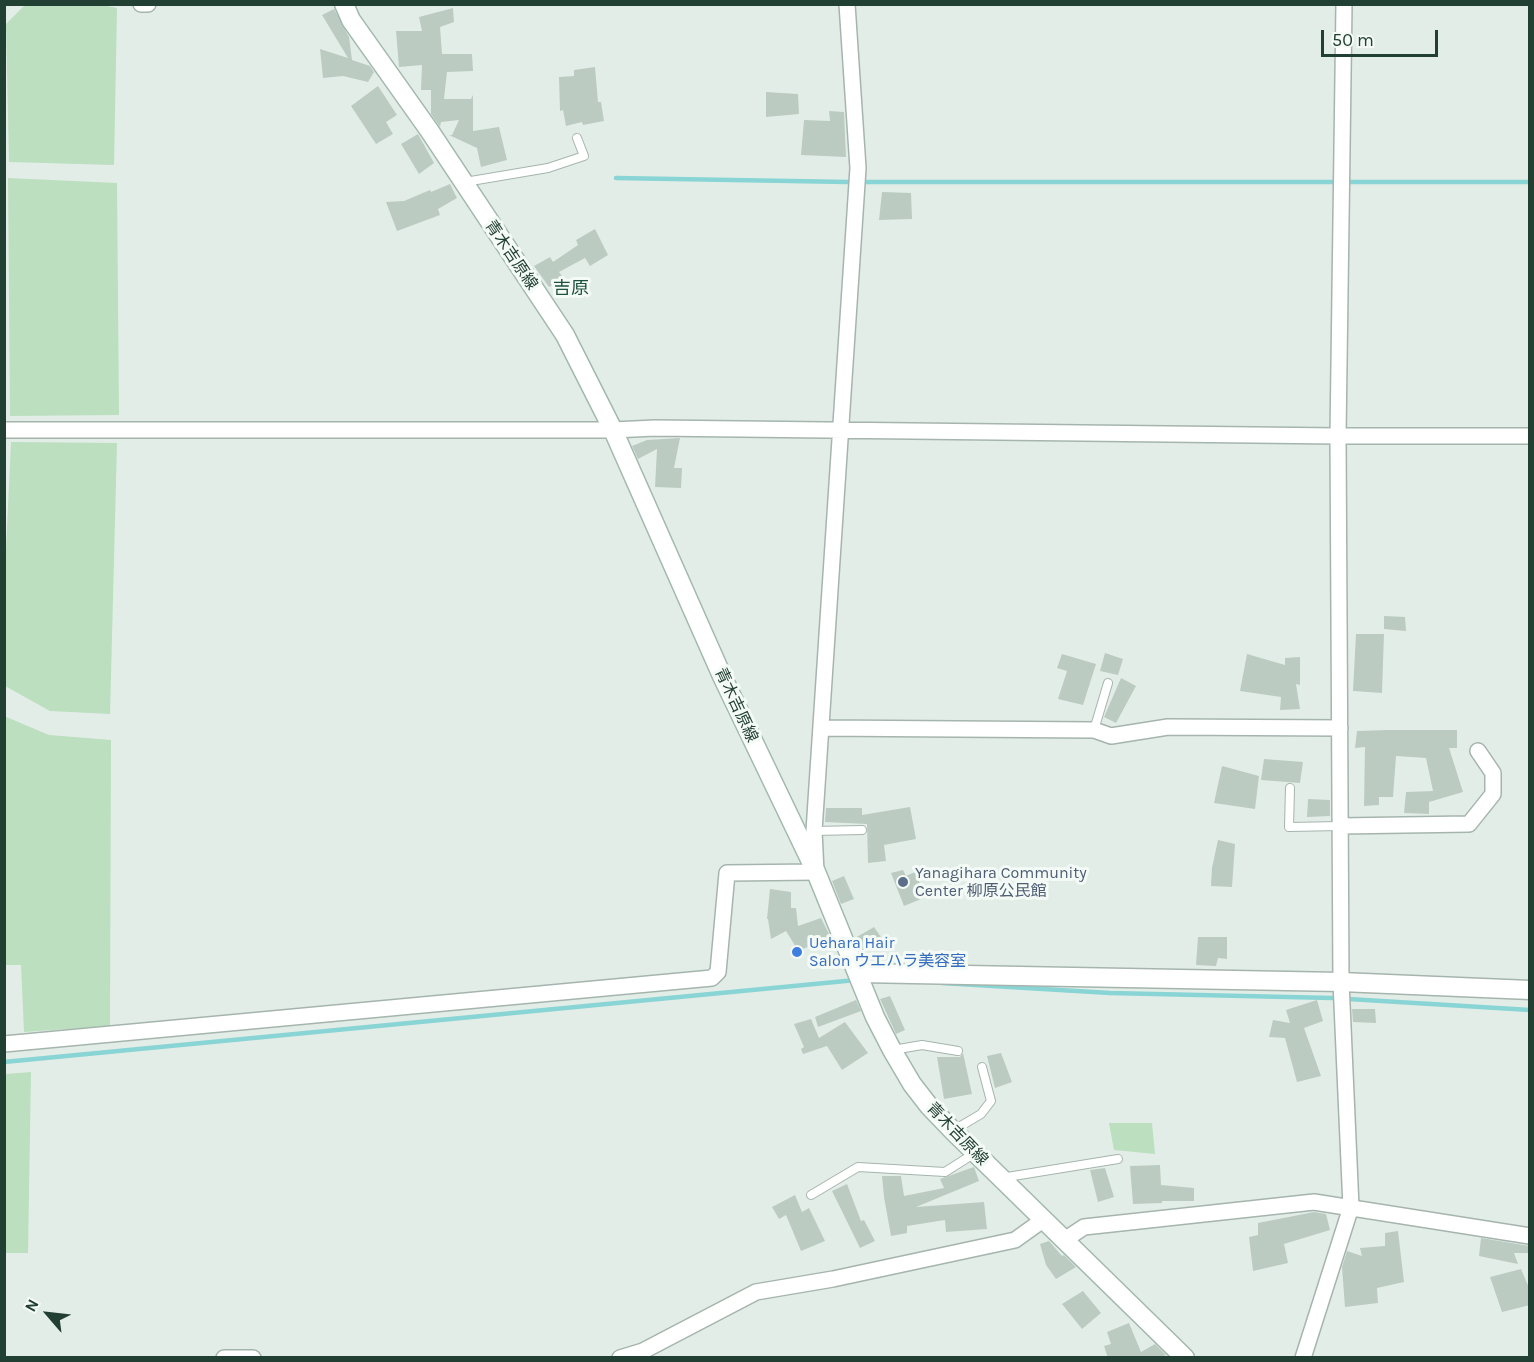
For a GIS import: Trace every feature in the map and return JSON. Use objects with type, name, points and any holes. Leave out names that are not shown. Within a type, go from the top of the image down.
[{"type":"main road","name":"青木吉原線","points":[[344,4],[351,20],[464,183],[565,335],[613,430],[722,676],[816,872],[875,1017],[912,1084],[952,1131],[1043,1220],[1066,1239],[1185,1358]]},
{"type":"main road","points":[[859,973],[1341,982],[1530,990]]},
{"type":"street","points":[[141,4],[148,4]]},
{"type":"street","points":[[4,1044],[712,978],[718,972],[727,873],[816,872],[814,831],[858,168],[847,4]]},
{"type":"street","points":[[1303,1358],[1351,1207],[1341,982],[1340,826],[1338,436],[1344,4]]},
{"type":"street","points":[[4,430],[613,430],[655,428],[1530,436]]},
{"type":"street","points":[[821,728],[1094,730],[1111,736],[1168,727],[1340,728]]},
{"type":"street","points":[[1340,826],[1469,824],[1492,794],[1493,772],[1478,751]]},
{"type":"street","points":[[1066,1239],[1084,1227],[1096,1225],[1314,1202],[1530,1236]]},
{"type":"street","points":[[620,1358],[643,1351],[756,1292],[833,1279],[1015,1240],[1043,1220]]},
{"type":"street","points":[[224,1358],[253,1358]]},
{"type":"lane","points":[[464,183],[548,168],[584,156],[577,138]]},
{"type":"lane","points":[[1094,730],[1107,682]]},
{"type":"lane","points":[[1290,789],[1289,827],[1340,826]]},
{"type":"lane","points":[[814,831],[862,830]]},
{"type":"lane","points":[[892,1050],[922,1045],[958,1051]]},
{"type":"lane","points":[[952,1131],[981,1114],[991,1101],[982,1067]]},
{"type":"lane","points":[[811,1195],[858,1167],[945,1172],[975,1153]]},
{"type":"lane","points":[[1000,1178],[1118,1159]]},
{"type":"green space","points":[[25,5],[102,5],[117,8],[114,165],[9,162],[6,24]]},
{"type":"green space","points":[[8,178],[117,183],[119,415],[10,416]]},
{"type":"green space","points":[[11,442],[117,443],[110,714],[50,711],[5,686],[5,571]]},
{"type":"green space","points":[[4,716],[49,735],[111,740],[110,1026],[24,1032],[21,965],[5,965]]},
{"type":"green space","points":[[31,1072],[28,1253],[5,1253],[5,1074]]},
{"type":"green space","points":[[1109,1123],[1152,1123],[1155,1154],[1114,1150]]},
{"type":"building","points":[[453,8],[454,22],[440,27],[442,54],[472,54],[473,71],[447,72],[444,99],[471,99],[473,95],[473,131],[499,127],[507,160],[481,167],[477,148],[449,135],[452,135],[459,120],[441,122],[440,127],[431,114],[431,90],[421,90],[422,65],[399,67],[396,31],[422,31],[419,17]]},
{"type":"building","points":[[334,9],[349,37],[352,60],[370,66],[374,72],[368,82],[343,76],[323,78],[320,49],[348,58],[322,15]]},
{"type":"building","points":[[595,67],[598,102],[601,102],[604,121],[583,125],[582,122],[566,126],[563,110],[560,111],[559,77],[574,76],[574,70]]},
{"type":"building","points":[[378,86],[397,115],[386,122],[393,134],[376,144],[351,106]]},
{"type":"building","points":[[766,92],[798,94],[799,114],[766,117]]},
{"type":"building","points":[[829,111],[844,112],[846,157],[801,155],[804,120],[830,121]]},
{"type":"building","points":[[418,134],[434,163],[419,174],[401,144]]},
{"type":"building","points":[[450,184],[457,198],[438,209],[440,215],[397,231],[386,202],[404,201]]},
{"type":"building","points":[[882,192],[911,193],[912,219],[879,220]]},
{"type":"building","points":[[595,229],[608,255],[590,266],[585,258],[559,272],[564,279],[549,287],[534,266],[550,257],[553,262],[578,245],[576,240]]},
{"type":"building","points":[[680,438],[674,468],[682,468],[681,488],[655,487],[657,449],[638,459],[632,446],[647,440]]},
{"type":"building","points":[[1384,616],[1405,617],[1406,631],[1384,629]]},
{"type":"building","points":[[1356,634],[1384,634],[1382,693],[1353,691]]},
{"type":"building","points":[[1105,653],[1123,659],[1118,675],[1100,671]]},
{"type":"building","points":[[1062,654],[1096,664],[1083,705],[1058,699],[1067,671],[1057,668]]},
{"type":"building","points":[[1247,654],[1285,665],[1285,658],[1300,657],[1300,685],[1296,684],[1300,709],[1280,710],[1281,697],[1240,691]]},
{"type":"building","points":[[1121,678],[1136,686],[1116,723],[1104,717]]},
{"type":"building","points":[[1457,730],[1457,748],[1449,748],[1463,792],[1429,802],[1429,814],[1404,813],[1406,792],[1433,791],[1426,758],[1396,756],[1393,797],[1379,797],[1379,805],[1364,806],[1365,747],[1355,748],[1357,731]]},
{"type":"building","points":[[1264,759],[1303,762],[1300,783],[1261,780]]},
{"type":"building","points":[[1222,766],[1259,776],[1255,809],[1214,803]]},
{"type":"building","points":[[1308,799],[1330,800],[1330,816],[1307,817]]},
{"type":"building","points":[[910,807],[916,839],[884,845],[886,861],[868,863],[867,824],[825,822],[826,808],[862,808],[862,815]]},
{"type":"building","points":[[1218,840],[1235,844],[1232,887],[1211,886]]},
{"type":"building","points":[[903,870],[906,876],[915,872],[926,897],[904,906],[891,873]]},
{"type":"building","points":[[844,876],[854,899],[841,904],[832,881]]},
{"type":"building","points":[[770,889],[791,892],[791,908],[796,908],[798,926],[821,918],[830,936],[801,950],[802,957],[786,931],[771,939],[767,919]]},
{"type":"building","points":[[874,927],[883,940],[861,952],[855,938]]},
{"type":"building","points":[[1198,937],[1227,937],[1227,959],[1218,958],[1216,966],[1196,965]]},
{"type":"building","points":[[890,996],[905,1030],[896,1034],[880,999]]},
{"type":"building","points":[[856,1000],[861,1011],[818,1027],[815,1017]]},
{"type":"building","points":[[1317,1000],[1323,1021],[1304,1028],[1321,1076],[1297,1082],[1285,1038],[1269,1037],[1273,1020],[1290,1023],[1286,1010]]},
{"type":"building","points":[[1352,1009],[1375,1009],[1376,1023],[1353,1022]]},
{"type":"building","points":[[811,1019],[819,1038],[845,1022],[868,1053],[842,1070],[827,1046],[803,1054],[801,1049],[804,1047],[794,1024]]},
{"type":"building","points":[[963,1053],[972,1094],[944,1099],[937,1057],[960,1057]]},
{"type":"building","points":[[1001,1053],[1012,1082],[995,1088],[987,1056]]},
{"type":"building","points":[[1160,1165],[1161,1185],[1194,1188],[1194,1201],[1133,1204],[1130,1166]]},
{"type":"building","points":[[974,1167],[979,1181],[916,1207],[984,1202],[987,1229],[946,1232],[945,1220],[907,1226],[907,1233],[891,1236],[882,1176],[901,1176],[904,1196],[944,1188],[940,1179]]},
{"type":"building","points":[[1105,1168],[1114,1197],[1098,1202],[1090,1170]]},
{"type":"building","points":[[847,1184],[861,1221],[864,1220],[875,1241],[860,1248],[832,1191]]},
{"type":"building","points":[[795,1195],[802,1212],[809,1208],[825,1241],[801,1251],[786,1215],[779,1219],[772,1207]]},
{"type":"building","points":[[1314,1212],[1326,1214],[1330,1230],[1284,1244],[1288,1263],[1253,1271],[1249,1237],[1258,1235],[1258,1223]]},
{"type":"building","points":[[1398,1231],[1404,1282],[1377,1288],[1378,1303],[1345,1307],[1342,1267],[1347,1251],[1362,1256],[1360,1248],[1385,1246],[1385,1233]]},
{"type":"building","points":[[1481,1238],[1530,1246],[1530,1253],[1514,1253],[1518,1264],[1479,1256]]},
{"type":"building","points":[[1049,1241],[1076,1267],[1056,1279],[1046,1265],[1040,1244]]},
{"type":"building","points":[[1521,1269],[1530,1290],[1530,1305],[1502,1312],[1490,1277]]},
{"type":"building","points":[[1083,1291],[1101,1313],[1082,1329],[1062,1304]]},
{"type":"building","points":[[1129,1323],[1141,1352],[1155,1344],[1166,1355],[1158,1358],[1108,1358],[1104,1346],[1111,1344],[1107,1332]]},
{"type":"waterway","points":[[616,178],[848,182],[1530,182]]},
{"type":"waterway","points":[[4,1062],[856,980]]},
{"type":"waterway","points":[[942,983],[1110,993],[1332,998],[1530,1010]]},
{"type":"place","name":"Yanagihara Community Center 柳原公民館","points":[[903,882]]},
{"type":"place","name":"Uehara Hair Salon ウエハラ美容室","points":[[797,952]]},
{"type":"district","name":"吉原","points":[[571,289]]}]
